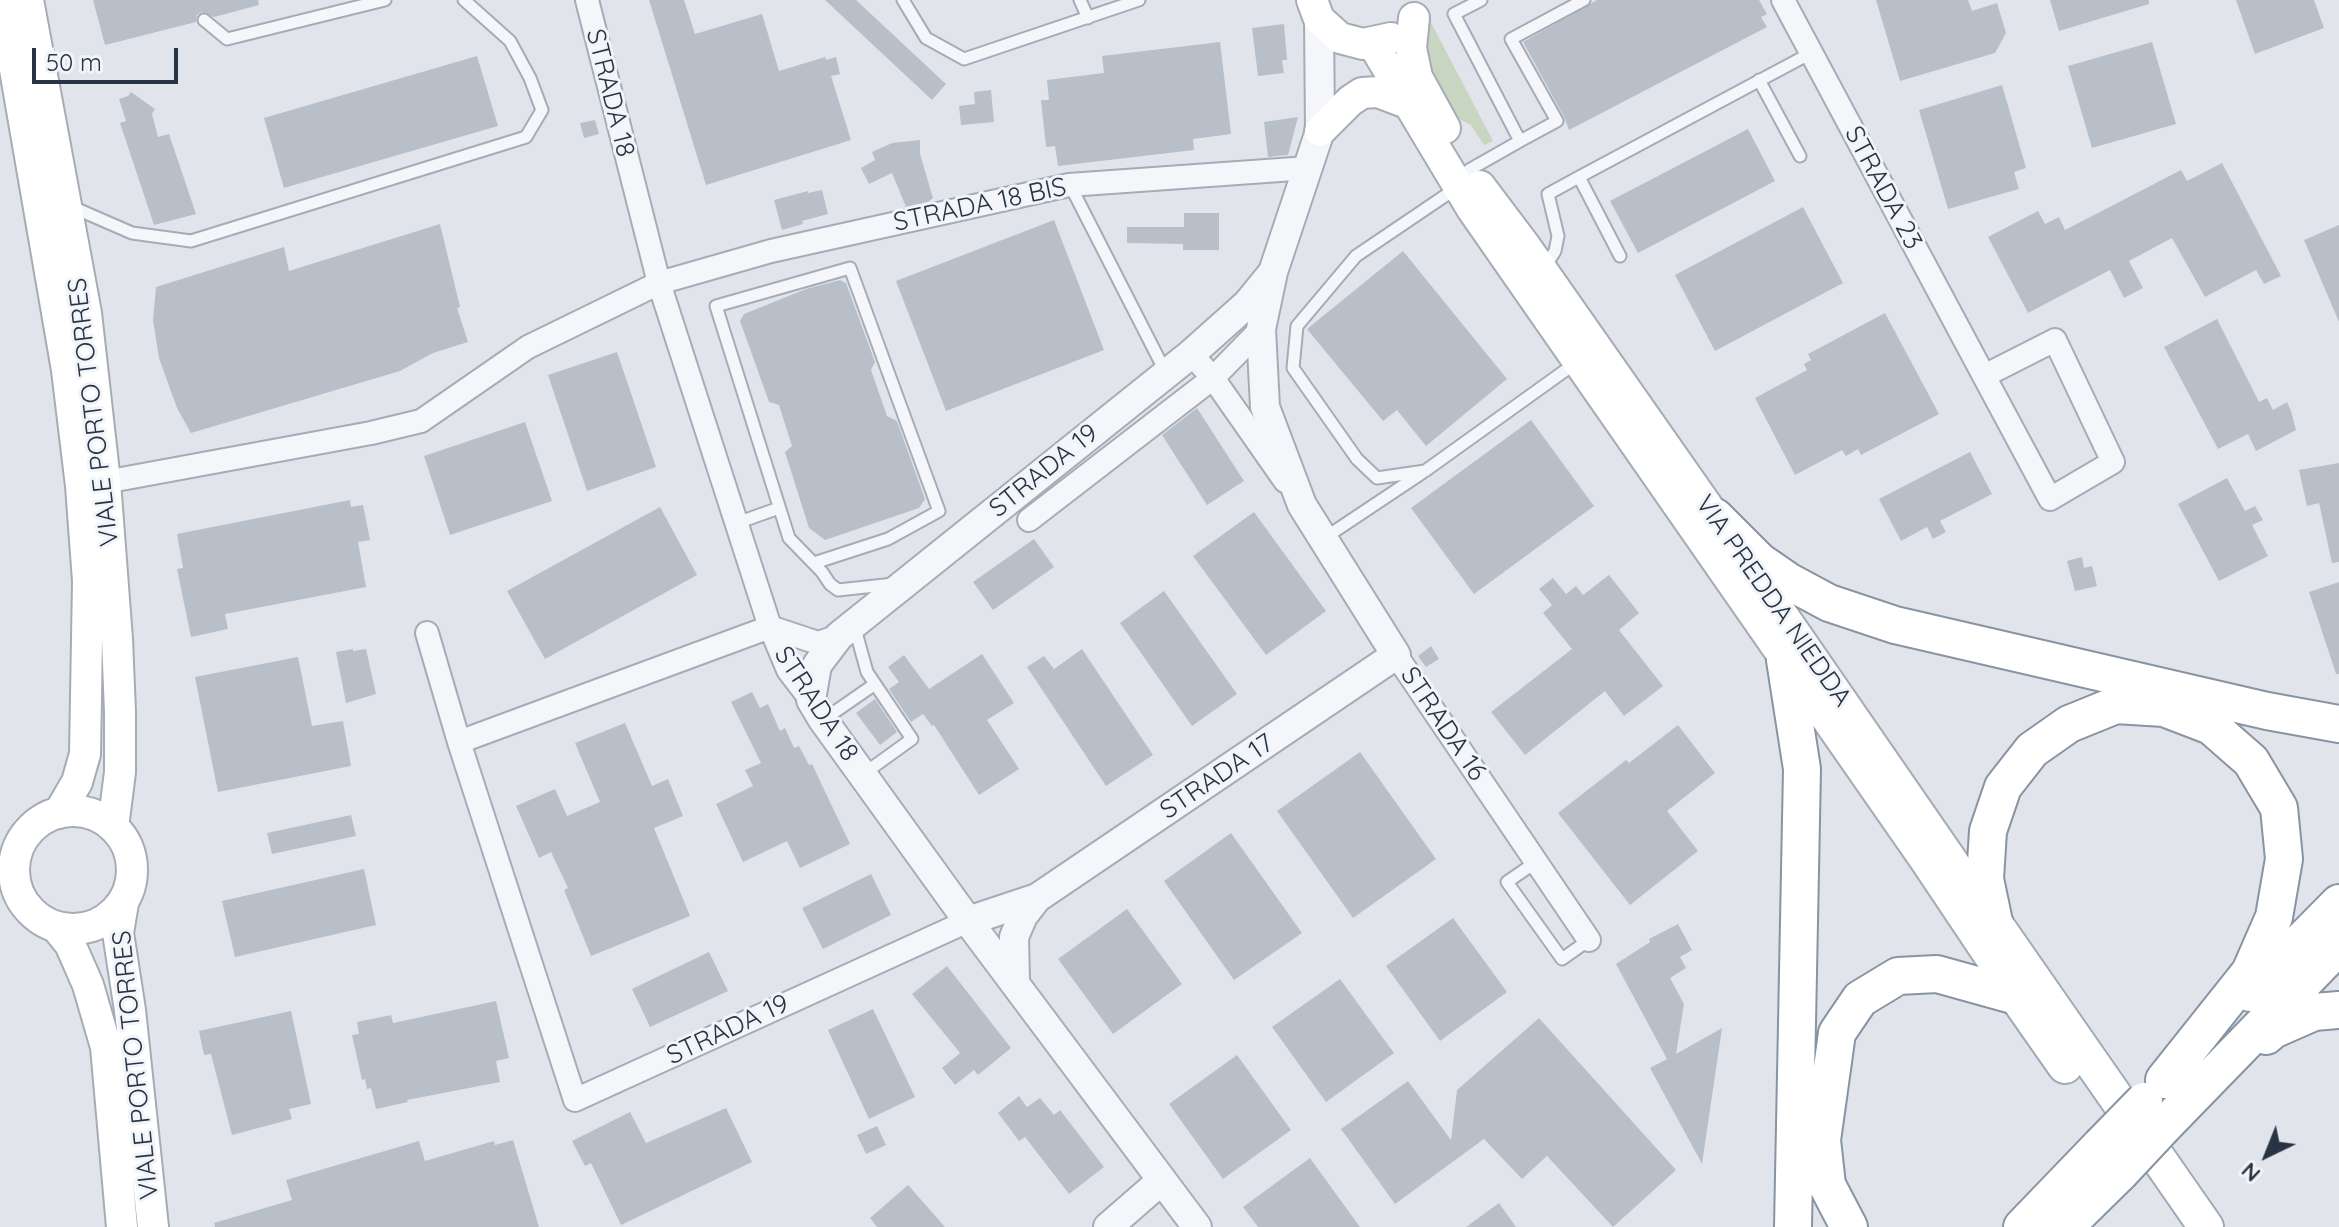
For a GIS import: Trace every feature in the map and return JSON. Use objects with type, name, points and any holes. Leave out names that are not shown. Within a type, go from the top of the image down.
[{"type":"highway","points":[[1715,517],[1759,561],[1788,581],[1842,608],[1895,625],[2339,724]]},
{"type":"highway","points":[[1785,660],[1802,769],[1793,1227]]},
{"type":"highway","points":[[1994,922],[1985,879],[1988,831],[2003,787],[2032,750],[2069,724],[2116,705],[2164,708],[2211,726],[2251,761],[2279,808],[2284,859],[2274,917],[2250,972],[2165,1102],[2134,1170],[2065,1227]]},
{"type":"highway","points":[[2165,1102],[2339,903]]},
{"type":"highway","points":[[2165,1102],[2339,946]]},
{"type":"highway","points":[[1849,1227],[1827,1185],[1822,1140],[1837,1033],[1860,999],[1898,976],[1937,974],[2016,996]]},
{"type":"highway","points":[[2165,1102],[2273,1030],[2314,1012],[2339,1010]]},
{"type":"highway","points":[[2022,1227],[2134,1170]]},
{"type":"main road","name":"VIALE PORTO TORRES","points":[[3,0],[67,370],[87,565],[85,754],[77,782],[59,813]]},
{"type":"main road","name":"VIALE PORTO TORRES","points":[[28,0],[86,313],[105,482],[120,712],[120,772],[113,827]]},
{"type":"main road","points":[[1315,9],[1328,30],[1363,44],[1389,40],[1403,31],[1418,9]]},
{"type":"main road","name":"VIA PREDDA NIEDDA","points":[[1418,9],[1411,48],[1417,77],[1464,178],[1578,361],[1925,860],[2134,1170]]},
{"type":"main road","name":"VIA PREDDA NIEDDA","points":[[1363,44],[1464,178],[1543,271],[1994,922],[2134,1170]]},
{"type":"main road","points":[[1320,131],[1362,93],[1378,92],[1407,103]]},
{"type":"main road","points":[[78,811],[97,817],[113,827],[126,844],[131,863],[131,884],[123,903],[105,920],[82,929],[57,928],[36,917],[10,894],[15,856],[12,842],[39,821],[59,813],[78,811]]},
{"type":"main road","name":"VIALE PORTO TORRES","points":[[123,903],[118,933],[130,1010],[153,1227]]},
{"type":"main road","name":"VIALE PORTO TORRES","points":[[57,928],[70,944],[88,985],[106,1047],[122,1227]]},
{"type":"main road","points":[[2134,1170],[2177,1227]]},
{"type":"main road","points":[[2134,1170],[2206,1227]]},
{"type":"street","name":"STRADA 18","points":[[587,0],[659,283],[770,627],[788,670],[968,921],[1197,1227]]},
{"type":"street","name":"STRADA 23","points":[[1783,0],[1811,53],[1984,376],[2050,499],[2113,462],[2055,340],[1984,376]]},
{"type":"street","name":"STRADA 16","points":[[1302,505],[1265,407],[1261,329],[1273,272],[1320,131],[1315,9]]},
{"type":"street","points":[[1320,84],[1363,44]]},
{"type":"street","name":"STRADA 18 BIS","points":[[105,482],[421,421],[528,347],[659,283],[771,251],[1069,185],[1308,168]]},
{"type":"street","name":"STRADA 19","points":[[817,710],[817,665],[847,630],[1191,354],[1247,304],[1273,272]]},
{"type":"street","name":"STRADA 19","points":[[1221,370],[1247,304]]},
{"type":"street","points":[[1029,520],[1221,370],[1261,329]]},
{"type":"street","name":"STRADA 16","points":[[1191,354],[1221,370],[1396,655],[1589,940]]},
{"type":"street","points":[[427,633],[459,742],[770,627],[818,643],[847,630]]},
{"type":"street","name":"STRADA 17","points":[[968,921],[1037,898],[1396,655]]},
{"type":"street","name":"STRADA 19","points":[[459,742],[575,1100],[968,921]]},
{"type":"street","name":"STRADA 17","points":[[1015,981],[1014,937],[1023,916],[1037,898]]},
{"type":"street","points":[[1108,1227],[1162,1180]]},
{"type":"lane","points":[[204,20],[227,39],[385,0]]},
{"type":"lane","points":[[66,204],[132,233],[191,241],[526,137],[542,110],[530,78],[510,41],[464,0]]},
{"type":"lane","points":[[903,0],[926,38],[964,59],[1139,0]]},
{"type":"lane","points":[[1080,0],[1088,18]]},
{"type":"lane","points":[[1481,0],[1454,14],[1520,141]]},
{"type":"lane","points":[[1425,471],[1377,478],[1357,459],[1293,368],[1297,326],[1356,256],[1464,178],[1557,121],[1511,39],[1584,0]]},
{"type":"lane","points":[[1543,271],[1555,251],[1558,236],[1548,194],[1811,53]]},
{"type":"lane","points":[[1759,80],[1800,156]]},
{"type":"lane","points":[[1579,177],[1620,256]]},
{"type":"lane","points":[[1069,185],[1166,374]]},
{"type":"lane","points":[[814,563],[888,539],[939,511],[850,268],[716,306],[789,538],[838,590],[907,582]]},
{"type":"lane","points":[[1323,539],[1425,471],[1578,361]]},
{"type":"lane","points":[[737,523],[779,508]]},
{"type":"lane","points":[[847,630],[867,672],[912,739],[862,775]]},
{"type":"lane","points":[[817,710],[875,684]]},
{"type":"lane","points":[[1536,862],[1507,882],[1562,959],[1589,940]]},
{"type":"green space","points":[[1429,19],[1493,141],[1484,145],[1471,125],[1455,117],[1425,56],[1423,39]]},
{"type":"building","points":[[93,0],[258,0],[259,5],[214,17],[202,12],[197,15],[196,22],[105,45]]},
{"type":"building","points":[[649,0],[684,0],[695,34],[762,14],[779,71],[825,57],[826,60],[836,57],[840,74],[831,76],[851,140],[706,185]]},
{"type":"building","points":[[825,0],[856,0],[946,84],[932,100]]},
{"type":"building","points":[[1597,0],[1759,0],[1767,14],[1761,17],[1767,27],[1569,130],[1523,42]]},
{"type":"building","points":[[1876,0],[1968,0],[1972,11],[1997,3],[2006,33],[1995,53],[1900,81]]},
{"type":"building","points":[[2050,0],[2149,0],[2149,4],[2059,31]]},
{"type":"building","points":[[2236,0],[2314,0],[2324,28],[2255,54]]},
{"type":"building","points":[[1284,24],[1287,60],[1282,60],[1284,73],[1258,76],[1252,28]]},
{"type":"building","points":[[1220,42],[1231,134],[1193,139],[1194,150],[1058,166],[1055,146],[1046,147],[1041,100],[1049,100],[1047,80],[1104,73],[1102,56]]},
{"type":"building","points":[[2152,42],[2176,124],[2092,148],[2068,66]]},
{"type":"building","points":[[477,56],[498,126],[284,188],[264,118]]},
{"type":"building","points":[[2002,85],[2026,168],[2014,172],[2019,189],[1948,209],[1919,110]]},
{"type":"building","points":[[991,90],[994,122],[961,125],[959,106],[975,104],[974,92]]},
{"type":"building","points":[[131,92],[155,109],[152,114],[158,137],[169,134],[196,214],[154,225],[120,123],[126,121],[119,99]]},
{"type":"building","points":[[1298,117],[1288,155],[1268,157],[1264,122]]},
{"type":"building","points":[[595,120],[599,134],[584,138],[580,123]]},
{"type":"building","points":[[1748,129],[1775,181],[1638,253],[1610,201]]},
{"type":"building","points":[[920,140],[920,154],[933,198],[906,207],[892,173],[869,184],[861,168],[875,160],[872,152],[892,143]]},
{"type":"building","points":[[2222,163],[2281,276],[2264,284],[2256,270],[2205,297],[2172,238],[2129,261],[2143,288],[2124,298],[2110,270],[2028,313],[1988,237],[2038,211],[2045,224],[2059,217],[2065,230],[2181,170],[2187,181]]},
{"type":"building","points":[[822,190],[828,214],[782,230],[774,200]]},
{"type":"building","points":[[1803,207],[1843,283],[1715,351],[1675,275]]},
{"type":"building","points":[[1184,213],[1219,213],[1219,250],[1183,250],[1183,244],[1127,243],[1127,227],[1184,227]]},
{"type":"building","points":[[1054,220],[1104,350],[946,411],[896,281]]},
{"type":"building","points":[[440,224],[460,307],[457,308],[468,342],[433,353],[400,371],[191,433],[177,408],[159,358],[153,320],[156,287],[284,247],[289,271]]},
{"type":"building","points":[[2339,225],[2339,322],[2304,240]]},
{"type":"building","points":[[1403,251],[1507,379],[1426,446],[1397,410],[1383,421],[1307,329]]},
{"type":"building","points":[[840,280],[846,283],[875,362],[871,370],[887,416],[897,421],[925,499],[919,508],[825,540],[809,528],[785,452],[792,446],[779,405],[769,402],[740,321],[744,314],[806,289]]},
{"type":"building","points":[[1885,313],[1939,414],[1861,455],[1858,449],[1846,456],[1842,450],[1795,475],[1755,398],[1807,370],[1804,364],[1811,360],[1808,354]]},
{"type":"building","points":[[2217,319],[2259,402],[2267,398],[2273,410],[2287,402],[2291,411],[2296,430],[2256,451],[2248,434],[2218,449],[2164,347]]},
{"type":"building","points":[[617,352],[656,467],[587,491],[548,375]]},
{"type":"building","points":[[1197,408],[1244,481],[1207,505],[1162,435]]},
{"type":"building","points":[[1531,420],[1594,506],[1474,594],[1411,508]]},
{"type":"building","points":[[525,422],[552,501],[450,535],[424,456]]},
{"type":"building","points":[[1970,452],[1992,494],[1940,521],[1946,532],[1933,539],[1927,527],[1901,541],[1879,499]]},
{"type":"building","points":[[2339,463],[2339,562],[2332,563],[2319,503],[2307,506],[2299,470]]},
{"type":"building","points":[[2227,478],[2245,511],[2255,506],[2263,520],[2252,525],[2268,556],[2219,581],[2178,504]]},
{"type":"building","points":[[350,500],[351,507],[363,505],[370,540],[358,542],[366,587],[225,614],[228,629],[191,637],[177,569],[183,568],[177,534]]},
{"type":"building","points":[[660,507],[697,575],[545,659],[507,591]]},
{"type":"building","points":[[1254,512],[1326,611],[1266,655],[1193,556]]},
{"type":"building","points":[[1034,539],[1054,567],[993,610],[973,582]]},
{"type":"building","points":[[2082,557],[2084,568],[2092,566],[2097,586],[2075,591],[2067,561]]},
{"type":"building","points":[[1609,575],[1639,613],[1619,630],[1663,686],[1624,716],[1605,691],[1525,755],[1491,712],[1572,649],[1543,613],[1552,605],[1539,589],[1553,578],[1566,594],[1576,586],[1583,595]]},
{"type":"building","points":[[2339,582],[2339,674],[2336,674],[2309,592]]},
{"type":"building","points":[[1164,591],[1237,694],[1192,726],[1120,623]]},
{"type":"building","points":[[1431,646],[1439,659],[1426,667],[1418,656]]},
{"type":"building","points":[[366,649],[376,694],[346,703],[336,652]]},
{"type":"building","points":[[1082,649],[1153,755],[1106,786],[1027,667],[1044,656],[1054,669]]},
{"type":"building","points":[[982,654],[1014,703],[987,720],[1019,769],[979,795],[934,725],[923,714],[911,722],[889,689],[899,682],[888,667],[904,655],[929,689]]},
{"type":"building","points":[[298,657],[312,726],[343,721],[351,766],[218,792],[195,677]]},
{"type":"building","points":[[752,692],[760,708],[768,704],[780,731],[785,728],[794,748],[799,746],[809,765],[812,764],[850,844],[800,868],[787,841],[743,862],[716,804],[753,786],[745,770],[761,763],[731,702]]},
{"type":"building","points":[[875,699],[897,732],[880,745],[856,713]]},
{"type":"building","points":[[625,723],[652,786],[668,779],[683,816],[654,828],[690,916],[591,956],[564,890],[568,888],[551,852],[539,858],[516,806],[555,789],[567,816],[600,802],[575,743]]},
{"type":"building","points":[[1678,725],[1715,773],[1667,811],[1698,851],[1630,905],[1558,813],[1626,760],[1629,763]]},
{"type":"building","points":[[1360,752],[1436,859],[1353,918],[1277,811]]},
{"type":"building","points":[[351,815],[356,836],[272,854],[267,833]]},
{"type":"building","points":[[1231,833],[1302,933],[1234,980],[1164,881]]},
{"type":"building","points":[[364,869],[376,925],[235,957],[222,901]]},
{"type":"building","points":[[871,874],[891,915],[823,949],[802,908]]},
{"type":"building","points":[[1127,909],[1182,984],[1113,1034],[1058,959]]},
{"type":"building","points":[[1453,918],[1507,992],[1440,1041],[1386,966]]},
{"type":"building","points":[[1678,924],[1692,950],[1680,957],[1686,968],[1670,978],[1684,1004],[1676,1054],[1722,1028],[1702,1164],[1650,1068],[1667,1059],[1616,964],[1650,942],[1649,939]]},
{"type":"building","points":[[709,952],[728,991],[650,1027],[632,989]]},
{"type":"building","points":[[947,966],[1011,1048],[978,1075],[974,1070],[955,1085],[942,1068],[960,1053],[912,994]]},
{"type":"building","points":[[1340,979],[1394,1053],[1326,1102],[1272,1027]]},
{"type":"building","points":[[496,1001],[509,1058],[496,1061],[500,1082],[376,1109],[371,1088],[367,1089],[365,1079],[362,1080],[352,1035],[359,1034],[357,1022],[391,1015],[393,1023]]},
{"type":"building","points":[[873,1009],[915,1097],[869,1119],[828,1030]]},
{"type":"building","points":[[291,1011],[311,1104],[289,1109],[292,1119],[232,1135],[211,1054],[204,1055],[199,1031]]},
{"type":"building","points":[[1539,1018],[1676,1170],[1613,1227],[1547,1156],[1522,1179],[1484,1139],[1395,1204],[1341,1129],[1408,1081],[1451,1140],[1457,1090]]},
{"type":"building","points":[[1237,1055],[1291,1130],[1223,1179],[1169,1104]]},
{"type":"building","points":[[1019,1096],[1027,1107],[1040,1098],[1054,1115],[1060,1110],[1104,1167],[1069,1194],[1025,1137],[1019,1141],[998,1113]]},
{"type":"building","points":[[726,1108],[752,1162],[621,1225],[591,1163],[585,1166],[572,1141],[630,1112],[646,1143]]},
{"type":"building","points":[[877,1126],[886,1145],[866,1154],[857,1135]]},
{"type":"building","points":[[513,1140],[539,1227],[215,1227],[214,1223],[292,1200],[286,1180],[419,1141],[425,1161],[494,1141],[495,1145]]},
{"type":"building","points":[[1310,1158],[1360,1227],[1258,1227],[1243,1207]]},
{"type":"building","points":[[908,1185],[945,1227],[877,1227],[870,1218]]},
{"type":"building","points":[[1499,1203],[1516,1227],[1466,1227]]}]
